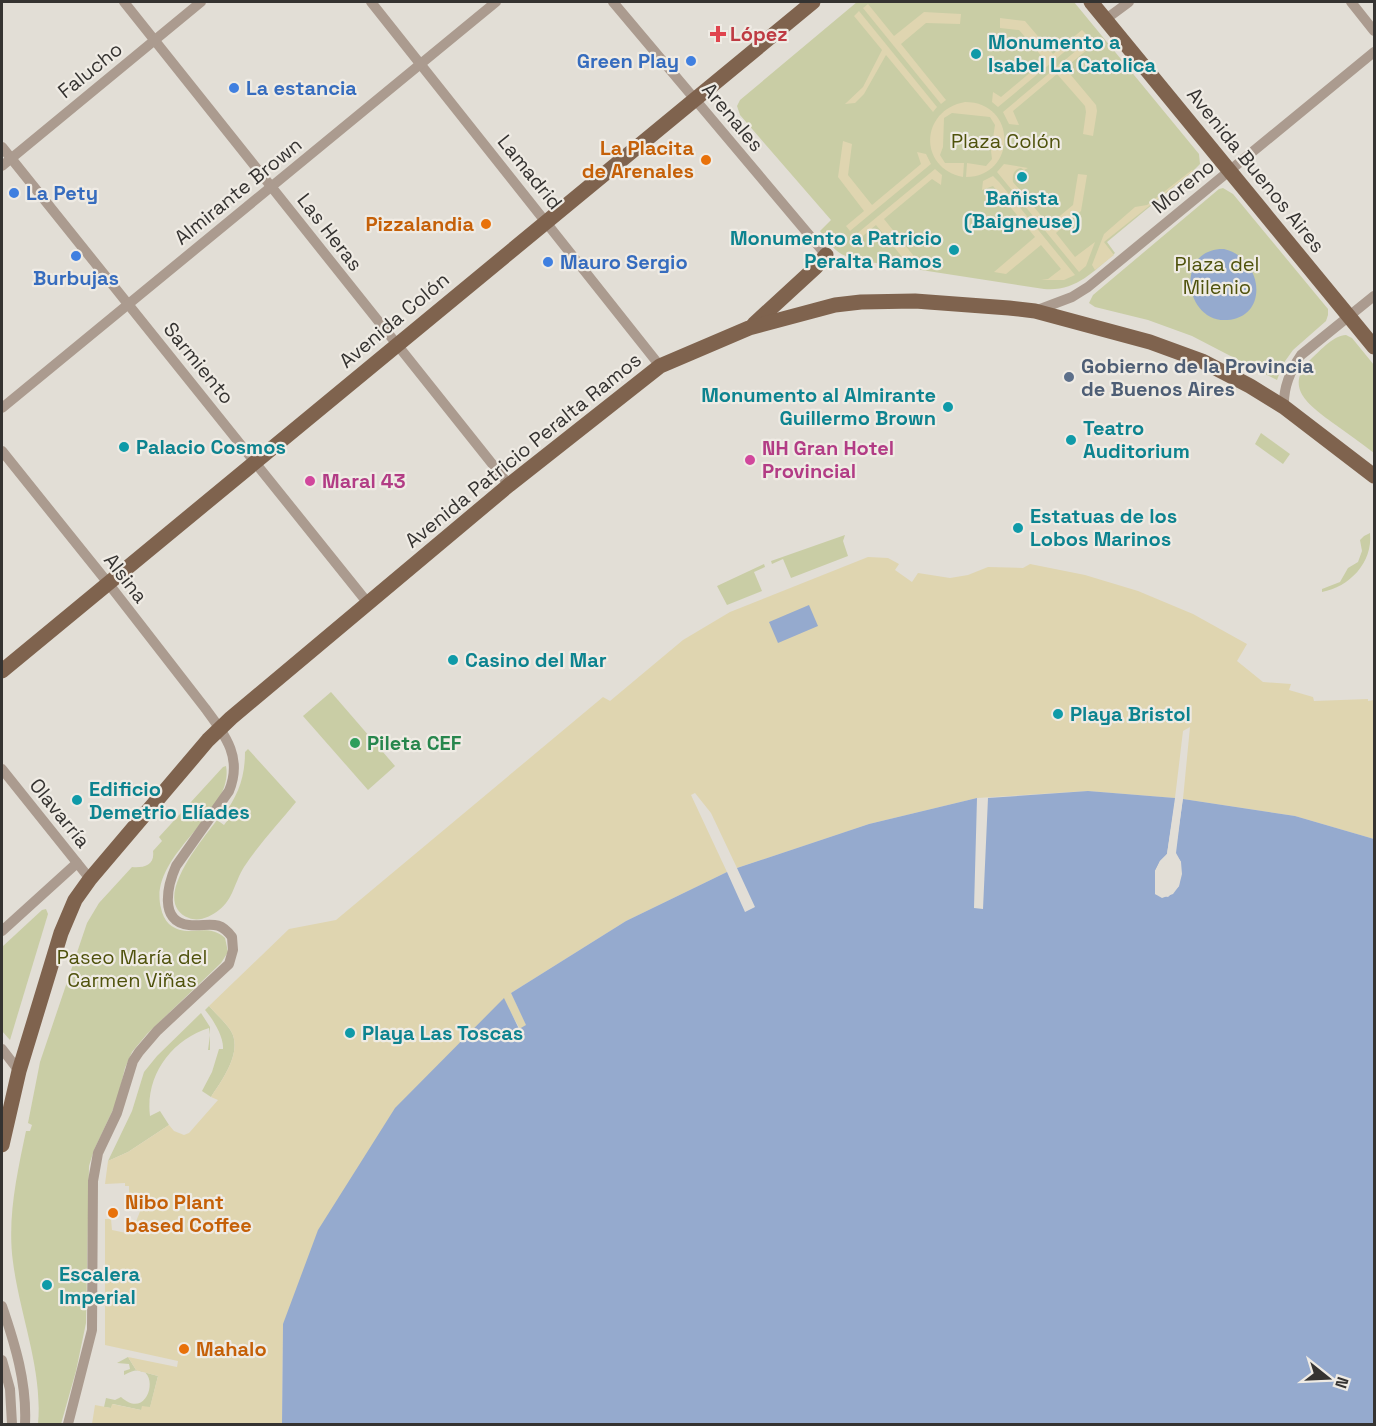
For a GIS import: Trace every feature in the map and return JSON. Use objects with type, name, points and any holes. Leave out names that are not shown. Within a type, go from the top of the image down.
[{"type":"main road","name":"Avenida Colón","points":[[2,670],[813,2]]},
{"type":"main road","name":"Avenida Buenos Aires","points":[[1091,2],[1374,347]]},
{"type":"main road","points":[[749,328],[816,267],[826,255]]},
{"type":"main road","name":"Avenida Patricio Peralta Ramos","points":[[2,1145],[20,1071],[68,913],[78,894],[90,879],[219,728],[509,485],[660,366],[749,328],[835,305],[861,302],[938,302],[1035,311],[1124,333],[1181,352],[1222,371],[1284,407],[1374,476]]},
{"type":"street","name":"Las Heras","points":[[124,2],[509,485]]},
{"type":"street","name":"Falucho","points":[[2,166],[201,2]]},
{"type":"street","name":"Lamadrid","points":[[371,2],[660,366]]},
{"type":"street","name":"Almirante Brown","points":[[2,408],[496,2]]},
{"type":"street","name":"Arenales","points":[[613,2],[826,255]]},
{"type":"street","points":[[1106,20],[1129,2]]},
{"type":"street","points":[[1351,2],[1374,31]]},
{"type":"street","name":"Moreno","points":[[1035,311],[1072,297],[1088,287],[1374,52]]},
{"type":"street","name":"Sarmiento","points":[[2,147],[368,602]]},
{"type":"street","points":[[1284,407],[1285,388],[1298,360],[1306,350],[1374,296]]},
{"type":"street","name":"Alsina","points":[[2,451],[108,583],[219,728],[233,755],[235,772],[222,803],[177,866],[171,878],[167,897],[170,911],[182,924],[215,924],[225,929],[232,937],[232,957],[228,964],[157,1031],[139,1052],[133,1061],[117,1113],[98,1154],[93,1181],[92,1330],[68,1425]]},
{"type":"street","name":"Olavarría","points":[[2,769],[90,879]]},
{"type":"street","points":[[2,931],[77,863]]},
{"type":"street","points":[[2,1049],[20,1071]]},
{"type":"street","points":[[2,1306],[20,1365],[25,1401],[25,1425]]},
{"type":"street","points":[[2,1360],[10,1389],[12,1425]]},
{"type":"green space","name":"Plaza Colón","points":[[857,2],[1074,2],[1199,154],[1200,164],[1107,242],[1115,253],[1083,279],[1065,287],[1044,289],[848,257],[833,248],[820,231],[831,220],[740,115],[737,106],[740,100]]},
{"type":"green space","name":"Plaza del Milenio","points":[[1223,188],[1233,194],[1328,309],[1326,321],[1293,350],[1283,364],[1277,380],[1192,336],[1148,320],[1095,307],[1089,303],[1093,295]]},
{"type":"green space","points":[[1346,335],[1352,338],[1374,365],[1374,453],[1315,409],[1302,395],[1299,387],[1299,378],[1303,368],[1312,358],[1332,340]]},
{"type":"green space","points":[[1261,433],[1290,454],[1283,464],[1255,444]]},
{"type":"green space","points":[[1370,533],[1368,554],[1357,572],[1341,585],[1322,592],[1322,589],[1340,582],[1348,568],[1358,562],[1362,551],[1360,540]]},
{"type":"green space","points":[[845,535],[843,541],[848,556],[791,578],[783,559],[772,564],[771,561]]},
{"type":"green space","points":[[764,564],[765,567],[754,572],[762,591],[727,605],[717,586]]},
{"type":"green space","points":[[331,692],[395,766],[368,790],[303,716]]},
{"type":"green space","points":[[248,749],[296,802],[250,858],[224,906],[216,913],[204,918],[189,918],[178,910],[174,898],[176,885],[192,855],[217,820],[224,825],[227,821],[222,817],[240,786],[245,752]]},
{"type":"green space","name":"Paseo María del Carmen Viñas","points":[[226,766],[225,783],[218,801],[178,852],[167,870],[160,889],[161,910],[169,924],[183,931],[204,930],[218,933],[225,938],[228,952],[221,963],[147,1034],[132,1052],[125,1068],[117,1101],[89,1166],[86,1323],[76,1371],[61,1424],[38,1424],[37,1384],[16,1282],[11,1229],[16,1180],[26,1131],[30,1131],[32,1125],[28,1123],[40,1062],[87,923],[99,903],[132,867],[148,865],[152,860],[153,851],[162,841],[159,837]]},
{"type":"green space","points":[[46,909],[48,914],[10,1040],[2,1031],[2,947],[42,910]]},
{"type":"green space","points":[[209,1006],[231,1031],[234,1039],[230,1066],[211,1097],[202,1091],[212,1072],[219,1049],[223,1049],[217,1028],[205,1010]]},
{"type":"green space","points":[[201,1013],[210,1027],[210,1035],[209,1028],[183,1041],[163,1062],[152,1087],[150,1116],[160,1111],[169,1125],[128,1152],[108,1161],[132,1111],[144,1072]]},
{"type":"green space","points":[[128,1357],[137,1370],[124,1375],[124,1371],[130,1369],[129,1364],[117,1363]]},
{"type":"green space","points":[[145,1372],[158,1376],[150,1408],[141,1410],[113,1404],[111,1408],[104,1407],[106,1398],[115,1400],[121,1397],[132,1403],[141,1402],[147,1396],[150,1388]]},
{"type":"sand","points":[[868,4],[894,36],[924,12],[961,14],[960,24],[926,23],[901,44],[946,100],[941,104],[863,8]]},
{"type":"sand","points":[[859,11],[937,107],[933,112],[886,55],[864,94],[855,103],[845,104],[863,87],[882,50],[854,16]]},
{"type":"sand","points":[[1000,18],[1025,21],[1053,54],[1082,30],[1086,34],[998,107],[992,102],[993,92],[1001,97],[1045,60],[1019,30],[1000,28]]},
{"type":"sand","points":[[1090,39],[1094,44],[1065,68],[1096,105],[1093,136],[1083,134],[1085,106],[1057,74],[1013,111],[1019,125],[1009,124],[1003,112]]},
{"type":"sand","points":[[965,102],[982,105],[995,114],[1002,126],[1005,140],[1002,153],[995,165],[983,174],[966,177],[967,163],[986,166],[992,159],[995,125],[990,117],[952,113],[944,118],[943,147],[940,155],[945,163],[964,163],[963,177],[948,172],[938,163],[932,151],[930,139],[939,116],[950,107]]},
{"type":"sand","points":[[843,141],[852,144],[848,175],[872,205],[921,164],[917,152],[926,154],[931,164],[850,231],[846,226],[864,211],[838,177]]},
{"type":"sand","points":[[1004,164],[1028,168],[1015,171],[1013,182],[1049,225],[1073,205],[1078,174],[1087,175],[1081,211],[1056,233],[1075,257],[1095,242],[1086,266],[1079,272],[997,172]]},
{"type":"sand","points":[[935,169],[942,175],[941,185],[932,179],[884,219],[917,260],[903,258],[876,225],[858,240],[854,236]]},
{"type":"sand","points":[[1192,170],[1104,242],[1114,255],[1095,270],[1092,265],[1104,234],[1135,207],[1147,205]]},
{"type":"sand","points":[[993,176],[1075,275],[1064,280],[1041,280],[1048,279],[1061,269],[1041,245],[1006,274],[994,272],[1035,237],[993,186],[982,190],[983,181]]},
{"type":"sand","points":[[868,557],[888,558],[899,564],[895,570],[912,582],[918,573],[950,578],[968,575],[988,567],[1023,568],[1030,564],[1085,575],[1138,591],[1193,614],[1247,644],[1237,661],[1263,682],[1291,684],[1289,690],[1313,697],[1314,701],[1374,700],[1374,839],[1295,816],[1183,799],[1190,727],[1183,731],[1175,798],[1088,791],[977,798],[869,824],[737,868],[711,813],[695,793],[691,795],[727,872],[626,921],[511,993],[527,1026],[520,1029],[503,999],[283,1324],[282,1424],[92,1424],[95,1405],[111,1408],[112,1404],[141,1410],[142,1406],[150,1407],[158,1376],[136,1370],[128,1357],[177,1367],[178,1361],[105,1345],[105,1219],[111,1219],[112,1230],[131,1234],[141,1209],[129,1207],[129,1186],[125,1186],[125,1183],[105,1184],[108,1161],[128,1152],[169,1125],[174,1131],[184,1135],[189,1133],[218,1100],[211,1097],[230,1066],[234,1039],[229,1028],[209,1006],[289,929],[336,920],[603,697],[610,701],[683,640],[730,612]]},
{"type":"water","points":[[1224,249],[1247,263],[1256,287],[1255,299],[1250,309],[1241,316],[1227,320],[1212,318],[1201,310],[1194,299],[1191,285],[1192,272],[1197,260],[1208,252]]},
{"type":"water","points":[[809,605],[818,626],[778,643],[769,622]]},
{"type":"water","points":[[1088,791],[1175,798],[1167,854],[1155,871],[1155,894],[1168,897],[1179,886],[1181,862],[1175,853],[1183,799],[1295,816],[1374,839],[1374,1424],[282,1424],[283,1324],[318,1230],[395,1108],[504,998],[519,1029],[526,1025],[511,993],[626,921],[727,872],[745,912],[755,907],[737,868],[869,824],[977,798],[974,908],[983,909],[988,798]]},
{"type":"pier","points":[[1176,796],[1178,799],[1170,854],[1158,872],[1157,892],[1167,894],[1176,885],[1179,874],[1178,863],[1172,853],[1180,798],[1183,796],[1176,853],[1181,862],[1182,874],[1179,886],[1173,894],[1162,898],[1155,894],[1155,871],[1167,854]]},
{"type":"place","name":"López","points":[[718,34]]},
{"type":"place","name":"Monumento a Isabel La Catolica","points":[[976,54]]},
{"type":"place","name":"Green Play","points":[[691,61]]},
{"type":"place","name":"La estancia","points":[[234,88]]},
{"type":"place","name":"La Placita de Arenales","points":[[706,160]]},
{"type":"place","name":"Bañista (Baigneuse)","points":[[1022,177]]},
{"type":"place","name":"La Pety","points":[[14,193]]},
{"type":"place","name":"Pizzalandia","points":[[486,224]]},
{"type":"place","name":"Monumento a Patricio Peralta Ramos","points":[[954,250]]},
{"type":"place","name":"Burbujas","points":[[76,256]]},
{"type":"place","name":"Mauro Sergio","points":[[548,262]]},
{"type":"place","name":"Gobierno de la Provincia de Buenos Aires","points":[[1069,377]]},
{"type":"place","name":"Monumento al Almirante Guillermo Brown","points":[[948,407]]},
{"type":"place","name":"Teatro Auditorium","points":[[1071,440]]},
{"type":"place","name":"Palacio Cosmos","points":[[124,447]]},
{"type":"place","name":"NH Gran Hotel Provincial","points":[[750,460]]},
{"type":"place","name":"Maral 43","points":[[310,481]]},
{"type":"place","name":"Estatuas de los Lobos Marinos","points":[[1018,528]]},
{"type":"place","name":"Casino del Mar","points":[[453,660]]},
{"type":"place","name":"Playa Bristol","points":[[1058,714]]},
{"type":"place","name":"Pileta CEF","points":[[355,743]]},
{"type":"place","name":"Edificio Demetrio Elíades","points":[[77,800]]},
{"type":"place","name":"Playa Las Toscas","points":[[350,1033]]},
{"type":"place","name":"Nibo Plant based Coffee","points":[[113,1213]]},
{"type":"place","name":"Escalera Imperial","points":[[47,1285]]},
{"type":"place","name":"Mahalo","points":[[184,1349]]}]
